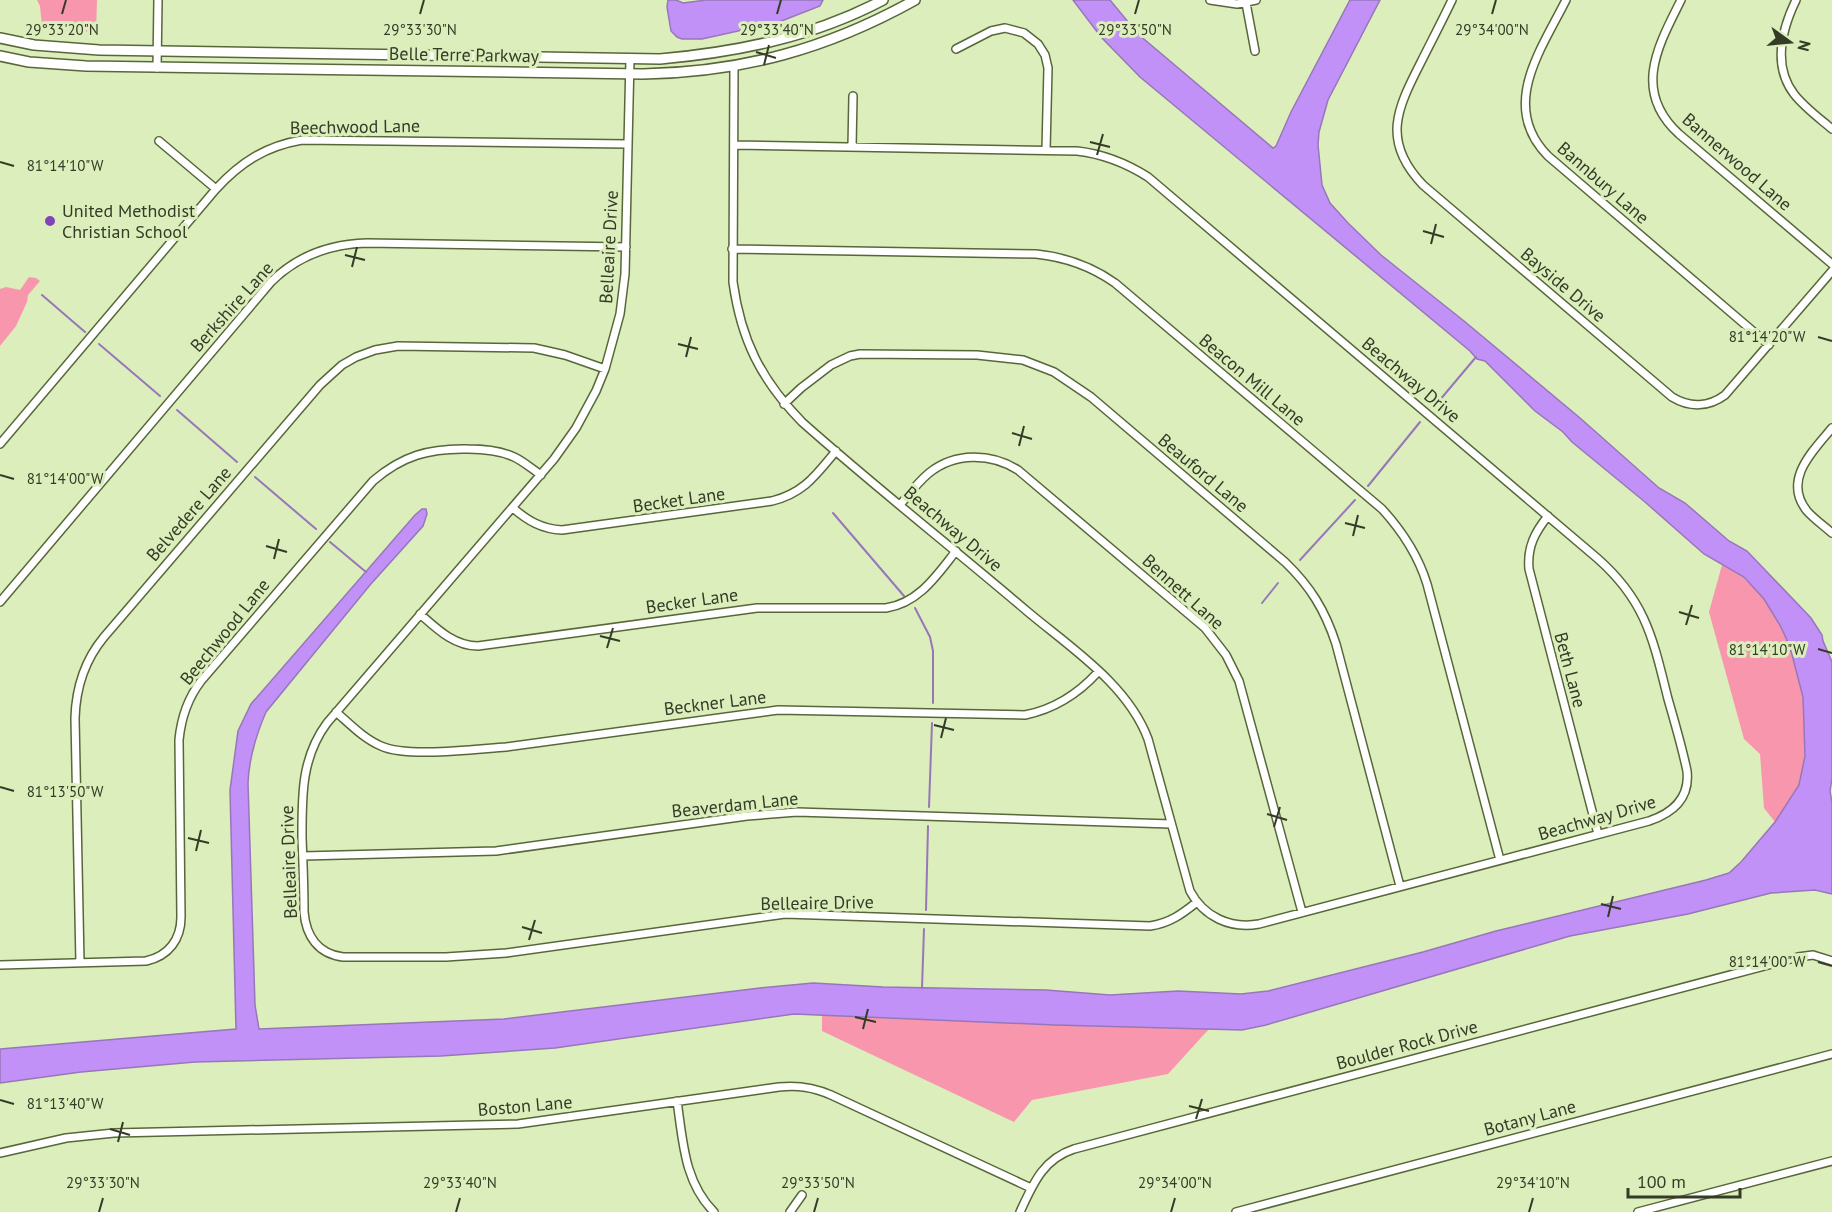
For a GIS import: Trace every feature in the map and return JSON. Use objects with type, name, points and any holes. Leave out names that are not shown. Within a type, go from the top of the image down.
[{"type":"main road","name":"Belle Terre Parkway","points":[[0,38],[58,47],[630,59],[712,54],[775,42],[834,22],[883,0]]},
{"type":"main road","name":"Belle Terre Parkway","points":[[0,56],[29,62],[157,68],[685,73],[734,67],[828,42],[884,17],[915,0]]},
{"type":"street","points":[[157,68],[158,0]]},
{"type":"street","points":[[1210,0],[1227,3],[1246,3],[1256,0]]},
{"type":"street","name":"Bayside Drive","points":[[1452,0],[1402,99],[1397,117],[1399,144],[1403,158],[1423,185],[1667,393],[1681,402],[1702,405],[1721,398],[1733,387],[1832,270]]},
{"type":"street","name":"Bannbury Lane","points":[[1566,0],[1531,70],[1525,90],[1526,112],[1535,141],[1548,156],[1769,345]]},
{"type":"street","name":"Bannerwood Lane","points":[[1681,0],[1658,47],[1653,66],[1654,90],[1663,115],[1679,134],[1832,264]]},
{"type":"street","points":[[1796,0],[1786,21],[1781,41],[1785,75],[1797,98],[1832,129]]},
{"type":"street","points":[[1246,3],[1254,51]]},
{"type":"street","points":[[956,49],[987,33],[1005,28],[1024,33],[1038,44],[1045,55],[1048,68],[1046,150]]},
{"type":"street","name":"Belleaire Drive","points":[[630,59],[625,273],[620,314],[605,369],[576,428],[541,475],[336,712],[317,738],[304,769],[302,792],[304,912],[307,931],[320,949],[333,956],[446,957],[506,953],[794,914],[1150,926],[1169,922],[1197,902]]},
{"type":"street","name":"Beachway Drive","points":[[734,67],[733,282],[738,312],[746,338],[762,373],[784,404],[836,451],[1120,693],[1142,723],[1152,749],[1188,886],[1197,902],[1216,918],[1240,926],[1259,924],[1649,821],[1668,813],[1683,796],[1687,786],[1687,771],[1655,646],[1642,612],[1629,591],[1611,570],[1155,181],[1132,167],[1084,152],[734,145]]},
{"type":"street","points":[[852,147],[853,96]]},
{"type":"street","name":"Beechwood Lane","points":[[0,444],[216,189],[243,163],[259,153],[278,145],[302,140],[628,144]]},
{"type":"street","points":[[159,141],[216,189]]},
{"type":"street","name":"Berkshire Lane","points":[[0,602],[271,282],[288,266],[307,255],[330,247],[360,243],[626,247]]},
{"type":"street","name":"Beacon Mill Lane","points":[[732,249],[1036,254],[1065,259],[1091,268],[1115,283],[1382,509],[1405,536],[1418,560],[1426,584],[1500,860]]},
{"type":"street","name":"Belvedere Lane","points":[[80,963],[75,718],[77,694],[85,666],[104,637],[320,385],[342,365],[356,357],[375,350],[398,346],[534,348],[605,369]]},
{"type":"street","name":"Beauford Lane","points":[[784,404],[801,387],[831,365],[850,356],[875,353],[985,355],[1023,360],[1054,372],[1091,397],[1286,562],[1314,593],[1326,616],[1336,644],[1400,886]]},
{"type":"street","points":[[1832,428],[1804,462],[1798,482],[1805,509],[1832,533]]},
{"type":"street","name":"Beechwood Lane","points":[[0,965],[152,960],[165,953],[176,941],[180,928],[181,908],[178,740],[185,710],[201,681],[364,490],[391,467],[421,453],[446,449],[483,449],[506,454],[541,475]]},
{"type":"street","name":"Becket Lane","points":[[513,508],[535,524],[548,529],[562,530],[772,501],[789,496],[804,487],[836,451]]},
{"type":"street","name":"Bennett Lane","points":[[900,505],[930,472],[950,462],[979,457],[1008,464],[1205,628],[1226,655],[1239,681],[1302,912]]},
{"type":"street","name":"Beth Lane","points":[[1548,516],[1531,541],[1529,569],[1598,834]]},
{"type":"street","name":"Becker Lane","points":[[420,614],[451,639],[462,644],[478,646],[757,608],[886,608],[906,602],[922,592],[956,551]]},
{"type":"street","name":"Beckner Lane","points":[[336,712],[369,740],[387,749],[469,750],[517,746],[778,710],[1025,715],[1047,709],[1070,698],[1098,672]]},
{"type":"street","name":"Beaverdam Lane","points":[[303,856],[496,851],[747,816],[797,812],[1172,824]]},
{"type":"street","name":"Boulder Rock Drive","points":[[1020,1212],[1041,1171],[1060,1155],[1074,1149],[1798,957],[1813,955],[1832,961]]},
{"type":"street","name":"Botany Lane","points":[[1236,1212],[1832,1054]]},
{"type":"street","name":"Boston Lane","points":[[0,1153],[89,1135],[518,1124],[786,1086],[815,1088],[1031,1188]]},
{"type":"street","points":[[677,1101],[689,1173],[699,1193],[714,1212]]},
{"type":"street","points":[[1638,1212],[1832,1161]]},
{"type":"street","points":[[790,1212],[802,1195]]},
{"type":"shaded area","points":[[37,0],[97,0],[96,34],[71,28],[42,26],[40,6]]},
{"type":"shaded area","points":[[668,0],[683,3],[706,0],[823,0],[820,6],[779,22],[702,39],[682,39],[671,31]]},
{"type":"shaded area","points":[[1073,0],[1110,0],[1138,34],[1273,148],[1350,0],[1380,0],[1328,100],[1319,132],[1322,185],[1330,203],[1381,255],[1580,418],[1659,488],[1685,503],[1729,541],[1747,551],[1811,618],[1822,635],[1832,662],[1830,791],[1832,894],[1815,890],[1771,893],[1688,914],[1570,936],[1266,1025],[1242,1030],[794,1014],[555,1048],[441,1056],[195,1062],[81,1072],[0,1083],[0,1049],[236,1029],[230,790],[238,731],[251,704],[422,509],[426,509],[427,514],[423,526],[370,585],[266,712],[256,738],[248,783],[255,1005],[259,1029],[504,1019],[813,983],[883,987],[1046,990],[1110,995],[1178,991],[1241,994],[1268,991],[1496,931],[1706,880],[1729,873],[1741,862],[1775,822],[1799,785],[1805,756],[1803,697],[1790,647],[1764,599],[1744,577],[1704,554],[1563,432],[1535,411],[1485,361],[1477,359],[1140,77],[1101,37]]},
{"type":"shaded area","points":[[29,277],[40,281],[28,295],[16,326],[0,346],[0,289],[6,287],[20,290]]},
{"type":"shaded area","points":[[1722,565],[1743,577],[1764,599],[1790,647],[1803,697],[1805,756],[1799,785],[1775,822],[1764,808],[1760,754],[1744,739],[1709,612]]},
{"type":"shaded area","points":[[822,1014],[1055,1025],[1209,1029],[1168,1074],[1032,1100],[1014,1122],[822,1031]]},
{"type":"waterway","points":[[42,295],[85,332]]},
{"type":"waterway","points":[[99,344],[160,396]]},
{"type":"waterway","points":[[1434,407],[1476,357]]},
{"type":"waterway","points":[[177,410],[237,462]]},
{"type":"waterway","points":[[1368,486],[1420,422]]},
{"type":"waterway","points":[[255,477],[316,529]]},
{"type":"waterway","points":[[1300,560],[1355,500]]},
{"type":"waterway","points":[[833,513],[904,596]]},
{"type":"waterway","points":[[330,542],[366,572]]},
{"type":"waterway","points":[[1262,603],[1278,583]]},
{"type":"waterway","points":[[915,608],[930,637],[933,651],[933,703]]},
{"type":"waterway","points":[[929,807],[932,723]]},
{"type":"waterway","points":[[926,910],[928,826]]},
{"type":"waterway","points":[[922,988],[924,929]]},
{"type":"place","name":"United Methodist Christian School","points":[[50,221]]}]
